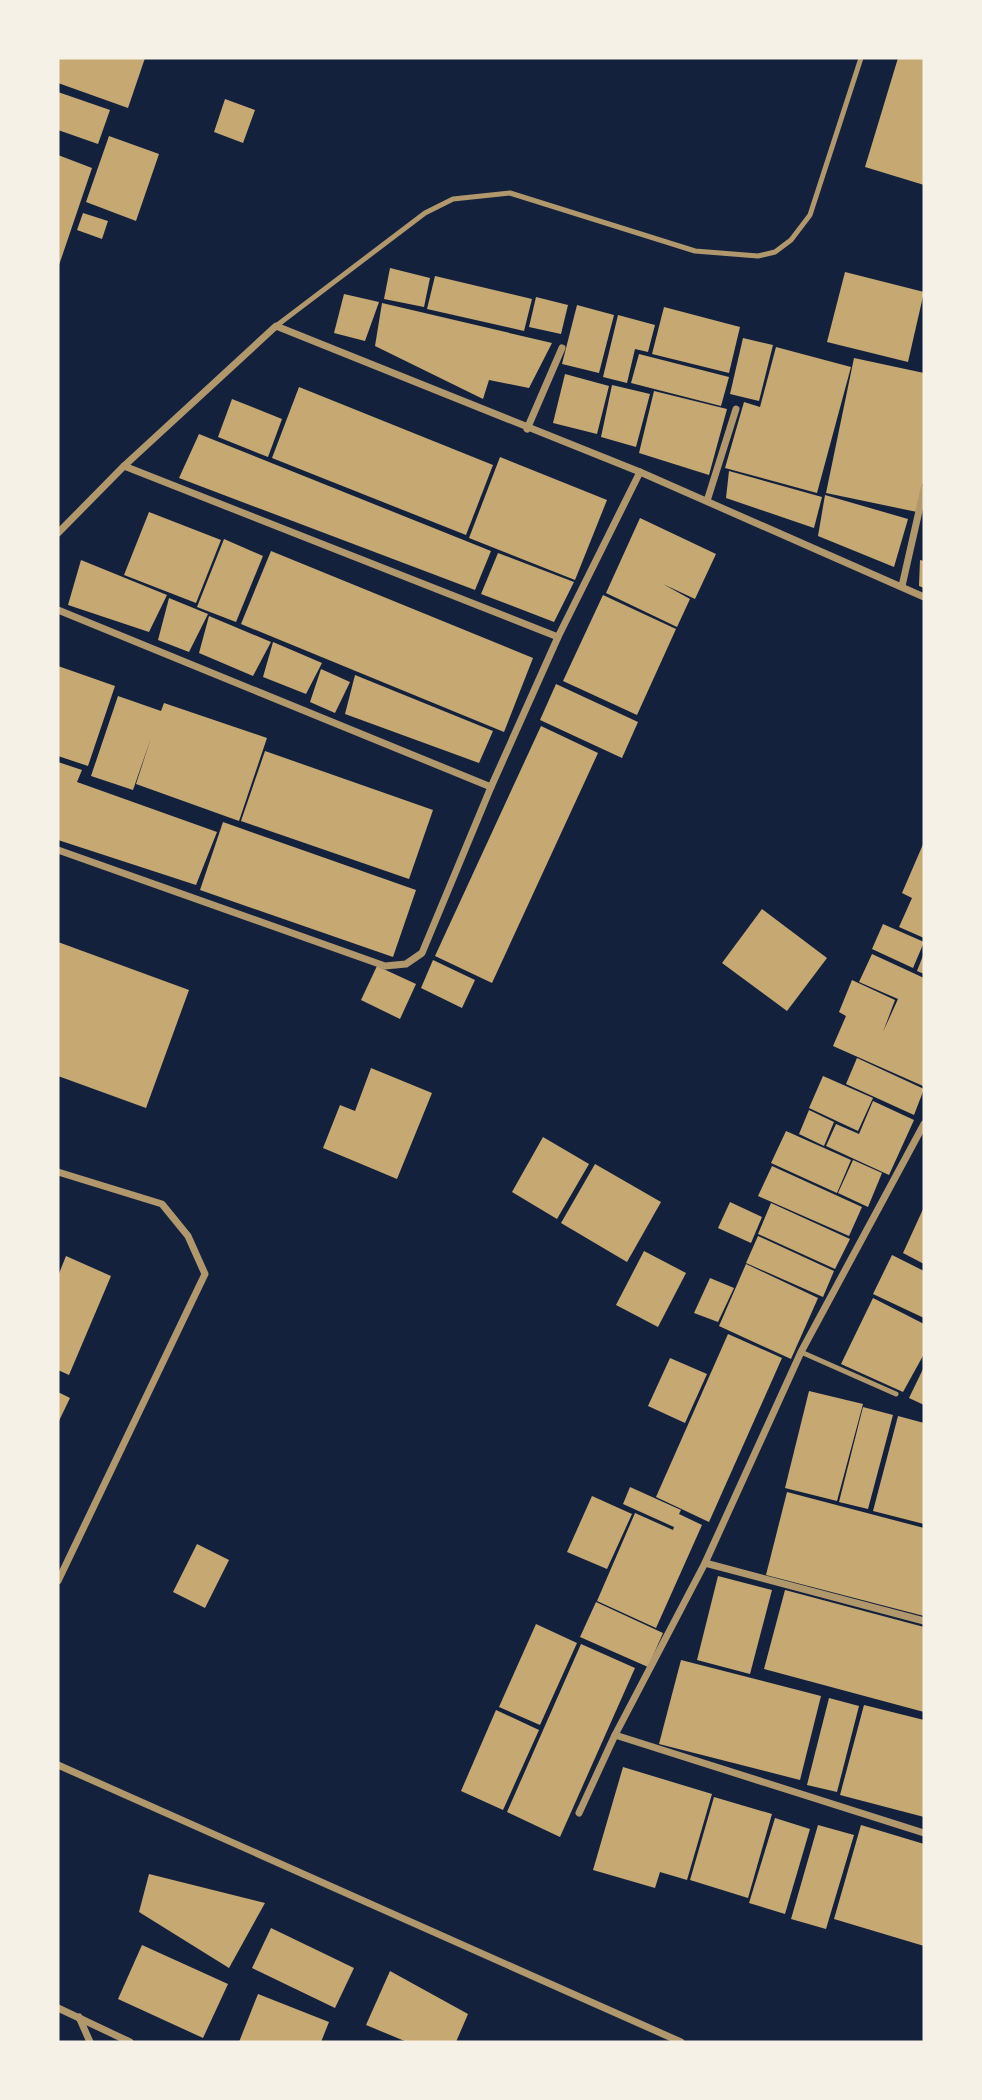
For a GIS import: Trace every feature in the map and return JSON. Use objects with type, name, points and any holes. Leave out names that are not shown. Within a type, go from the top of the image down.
[{"type":"street","points":[[58,533],[124,466],[276,326],[527,429],[640,472],[924,597]]},
{"type":"street","points":[[527,429],[562,348]]},
{"type":"street","points":[[707,501],[736,409]]},
{"type":"street","points":[[124,466],[558,637]]},
{"type":"street","points":[[58,850],[385,966],[406,964],[422,953],[491,787],[558,637],[640,472]]},
{"type":"street","points":[[902,586],[924,489]]},
{"type":"street","points":[[58,610],[491,787]]},
{"type":"street","points":[[579,1813],[615,1735],[705,1563],[801,1352],[924,1124]]},
{"type":"street","points":[[58,1172],[162,1204],[188,1236],[205,1274],[58,1581]]},
{"type":"street","points":[[705,1563],[924,1621]]},
{"type":"street","points":[[615,1735],[924,1833]]},
{"type":"street","points":[[58,1765],[681,2042]]},
{"type":"street","points":[[58,2008],[130,2042]]},
{"type":"street","points":[[78,2016],[90,2042]]},
{"type":"lane","points":[[276,326],[425,213],[453,199],[510,193],[695,251],[758,256],[775,252],[791,240],[810,215],[861,58]]},
{"type":"lane","points":[[801,1352],[896,1394]]},
{"type":"building","points":[[58,58],[145,58],[128,108],[58,83]]},
{"type":"building","points":[[898,58],[924,58],[924,185],[865,167]]},
{"type":"building","points":[[58,92],[110,110],[98,144],[58,130]]},
{"type":"building","points":[[225,99],[255,110],[243,143],[214,132]]},
{"type":"building","points":[[109,136],[159,154],[136,221],[86,202]]},
{"type":"building","points":[[58,155],[92,168],[58,268]]},
{"type":"building","points":[[83,213],[108,221],[102,239],[77,230]]},
{"type":"building","points":[[390,268],[430,278],[424,307],[384,299]]},
{"type":"building","points":[[845,272],[924,292],[908,362],[827,342]]},
{"type":"building","points":[[435,276],[532,299],[524,331],[427,309]]},
{"type":"building","points":[[344,294],[379,302],[365,341],[334,333]]},
{"type":"building","points":[[536,297],[568,305],[561,334],[529,327]]},
{"type":"building","points":[[382,303],[552,343],[529,388],[489,380],[483,399],[375,346]]},
{"type":"building","points":[[577,305],[614,315],[599,373],[562,364]]},
{"type":"building","points":[[664,307],[740,327],[729,373],[652,354]]},
{"type":"building","points":[[618,315],[655,325],[648,352],[635,349],[627,383],[603,377]]},
{"type":"building","points":[[743,338],[773,345],[759,401],[730,394]]},
{"type":"building","points":[[776,347],[851,367],[817,493],[725,468],[744,402],[760,407]]},
{"type":"building","points":[[639,354],[729,377],[721,406],[631,383]]},
{"type":"building","points":[[854,358],[924,373],[924,478],[917,512],[826,493]]},
{"type":"building","points":[[565,374],[609,386],[597,434],[553,423]]},
{"type":"building","points":[[612,385],[650,394],[636,447],[601,437]]},
{"type":"building","points":[[299,387],[493,465],[466,535],[272,458]]},
{"type":"building","points":[[654,391],[727,409],[709,475],[639,453]]},
{"type":"building","points":[[232,399],[282,419],[268,457],[218,437]]},
{"type":"building","points":[[199,434],[491,551],[475,590],[179,478]]},
{"type":"building","points":[[500,457],[607,500],[575,580],[469,538]]},
{"type":"building","points":[[729,471],[822,497],[814,528],[726,498]]},
{"type":"building","points":[[825,495],[908,519],[894,567],[818,536]]},
{"type":"building","points":[[149,512],[221,540],[196,603],[124,575]]},
{"type":"building","points":[[640,518],[716,554],[695,599],[663,584],[690,599],[677,627],[606,593]]},
{"type":"building","points":[[224,539],[263,556],[236,622],[197,607]]},
{"type":"building","points":[[271,551],[533,658],[504,732],[241,624]]},
{"type":"building","points":[[498,553],[574,582],[554,622],[481,594]]},
{"type":"building","points":[[81,560],[167,595],[149,632],[68,605]]},
{"type":"building","points":[[920,560],[924,561],[924,588],[919,586]]},
{"type":"building","points":[[603,595],[676,629],[637,715],[563,681]]},
{"type":"building","points":[[169,598],[208,614],[189,652],[158,640]]},
{"type":"building","points":[[209,616],[271,642],[253,676],[199,653]]},
{"type":"building","points":[[273,642],[322,663],[306,694],[263,677]]},
{"type":"building","points":[[58,666],[115,686],[88,766],[58,756]]},
{"type":"building","points":[[321,669],[350,682],[335,713],[310,702]]},
{"type":"building","points":[[355,675],[493,731],[479,763],[345,714]]},
{"type":"building","points":[[556,684],[638,722],[622,758],[540,720]]},
{"type":"building","points":[[118,696],[161,711],[164,703],[267,738],[239,821],[136,784],[151,738],[133,790],[91,776]]},
{"type":"building","points":[[541,726],[598,753],[492,983],[435,956]]},
{"type":"building","points":[[265,751],[433,810],[409,879],[241,821]]},
{"type":"building","points":[[58,762],[82,770],[77,782],[217,832],[196,885],[58,840]]},
{"type":"building","points":[[223,822],[416,890],[393,957],[200,890]]},
{"type":"building","points":[[924,842],[924,938],[899,927],[912,898],[902,893]]},
{"type":"building","points":[[762,909],[827,958],[787,1011],[722,963]]},
{"type":"building","points":[[883,924],[924,942],[913,968],[872,949]]},
{"type":"building","points":[[58,942],[189,990],[146,1108],[58,1076]]},
{"type":"building","points":[[924,953],[924,974],[917,971]]},
{"type":"building","points":[[872,954],[924,978],[923,1086],[833,1046],[846,1016],[839,1012],[852,980],[895,1000],[883,1032],[898,999],[859,982]]},
{"type":"building","points":[[433,960],[475,980],[462,1008],[421,988]]},
{"type":"building","points":[[377,966],[416,984],[400,1019],[361,1000]]},
{"type":"building","points":[[857,1058],[924,1089],[914,1115],[846,1084]]},
{"type":"building","points":[[371,1068],[432,1093],[397,1179],[323,1148],[340,1105],[355,1111]]},
{"type":"building","points":[[823,1076],[873,1098],[858,1131],[809,1108]]},
{"type":"building","points":[[873,1101],[914,1120],[889,1175],[826,1146],[836,1124],[859,1134]]},
{"type":"building","points":[[809,1110],[834,1122],[824,1146],[799,1134]]},
{"type":"building","points":[[786,1131],[851,1160],[837,1193],[771,1163]]},
{"type":"building","points":[[543,1137],[589,1164],[557,1219],[512,1192]]},
{"type":"building","points":[[853,1160],[882,1173],[868,1207],[838,1193]]},
{"type":"building","points":[[595,1164],[661,1202],[627,1262],[561,1223]]},
{"type":"building","points":[[772,1166],[862,1207],[849,1236],[758,1196]]},
{"type":"building","points":[[730,1202],[762,1217],[751,1243],[718,1228]]},
{"type":"building","points":[[771,1203],[850,1239],[835,1269],[758,1234]]},
{"type":"building","points":[[924,1207],[924,1264],[903,1253]]},
{"type":"building","points":[[758,1236],[834,1271],[823,1297],[746,1263]]},
{"type":"building","points":[[644,1251],[686,1273],[658,1327],[616,1305]]},
{"type":"building","points":[[892,1255],[924,1271],[924,1318],[873,1294]]},
{"type":"building","points":[[66,1256],[111,1276],[69,1375],[58,1370],[58,1276]]},
{"type":"building","points":[[746,1264],[818,1298],[791,1359],[719,1326]]},
{"type":"building","points":[[710,1278],[734,1288],[718,1322],[694,1313]]},
{"type":"building","points":[[873,1298],[924,1324],[924,1354],[903,1392],[841,1364]]},
{"type":"building","points":[[728,1334],[782,1358],[709,1522],[656,1497]]},
{"type":"building","points":[[670,1358],[707,1374],[685,1423],[648,1406]]},
{"type":"building","points":[[924,1367],[924,1405],[909,1398]]},
{"type":"building","points":[[809,1391],[863,1404],[837,1501],[785,1488]]},
{"type":"building","points":[[58,1392],[70,1398],[58,1423]]},
{"type":"building","points":[[863,1407],[893,1415],[868,1509],[839,1502]]},
{"type":"building","points":[[898,1416],[924,1423],[924,1524],[873,1511]]},
{"type":"building","points":[[630,1487],[681,1510],[679,1514],[702,1525],[656,1628],[597,1601],[635,1513],[673,1530],[674,1527],[623,1504]]},
{"type":"building","points":[[787,1492],[924,1528],[924,1616],[766,1575]]},
{"type":"building","points":[[592,1496],[632,1514],[607,1569],[567,1552]]},
{"type":"building","points":[[197,1544],[229,1560],[205,1608],[173,1592]]},
{"type":"building","points":[[718,1576],[772,1590],[750,1674],[697,1660]]},
{"type":"building","points":[[785,1590],[924,1627],[924,1712],[764,1669]]},
{"type":"building","points":[[596,1602],[663,1633],[648,1667],[580,1637]]},
{"type":"building","points":[[536,1624],[577,1643],[540,1725],[499,1707]]},
{"type":"building","points":[[581,1644],[635,1668],[560,1837],[507,1812]]},
{"type":"building","points":[[681,1660],[821,1696],[800,1780],[659,1744]]},
{"type":"building","points":[[829,1698],[859,1706],[837,1792],[807,1785]]},
{"type":"building","points":[[864,1705],[924,1720],[924,1817],[840,1795]]},
{"type":"building","points":[[496,1710],[539,1730],[503,1810],[461,1791]]},
{"type":"building","points":[[623,1767],[712,1794],[687,1880],[660,1872],[655,1888],[593,1870]]},
{"type":"building","points":[[714,1797],[772,1814],[748,1898],[690,1880]]},
{"type":"building","points":[[775,1818],[810,1829],[785,1914],[749,1903]]},
{"type":"building","points":[[818,1825],[854,1835],[826,1929],[791,1919]]},
{"type":"building","points":[[861,1825],[924,1844],[924,1946],[834,1919]]},
{"type":"building","points":[[149,1874],[265,1903],[229,1968],[139,1912]]},
{"type":"building","points":[[271,1928],[354,1968],[335,2008],[252,1968]]},
{"type":"building","points":[[142,1945],[228,1984],[203,2038],[118,1999]]},
{"type":"building","points":[[390,1971],[468,2014],[456,2042],[407,2042],[366,2025]]},
{"type":"building","points":[[258,1994],[329,2022],[321,2042],[239,2042]]}]
